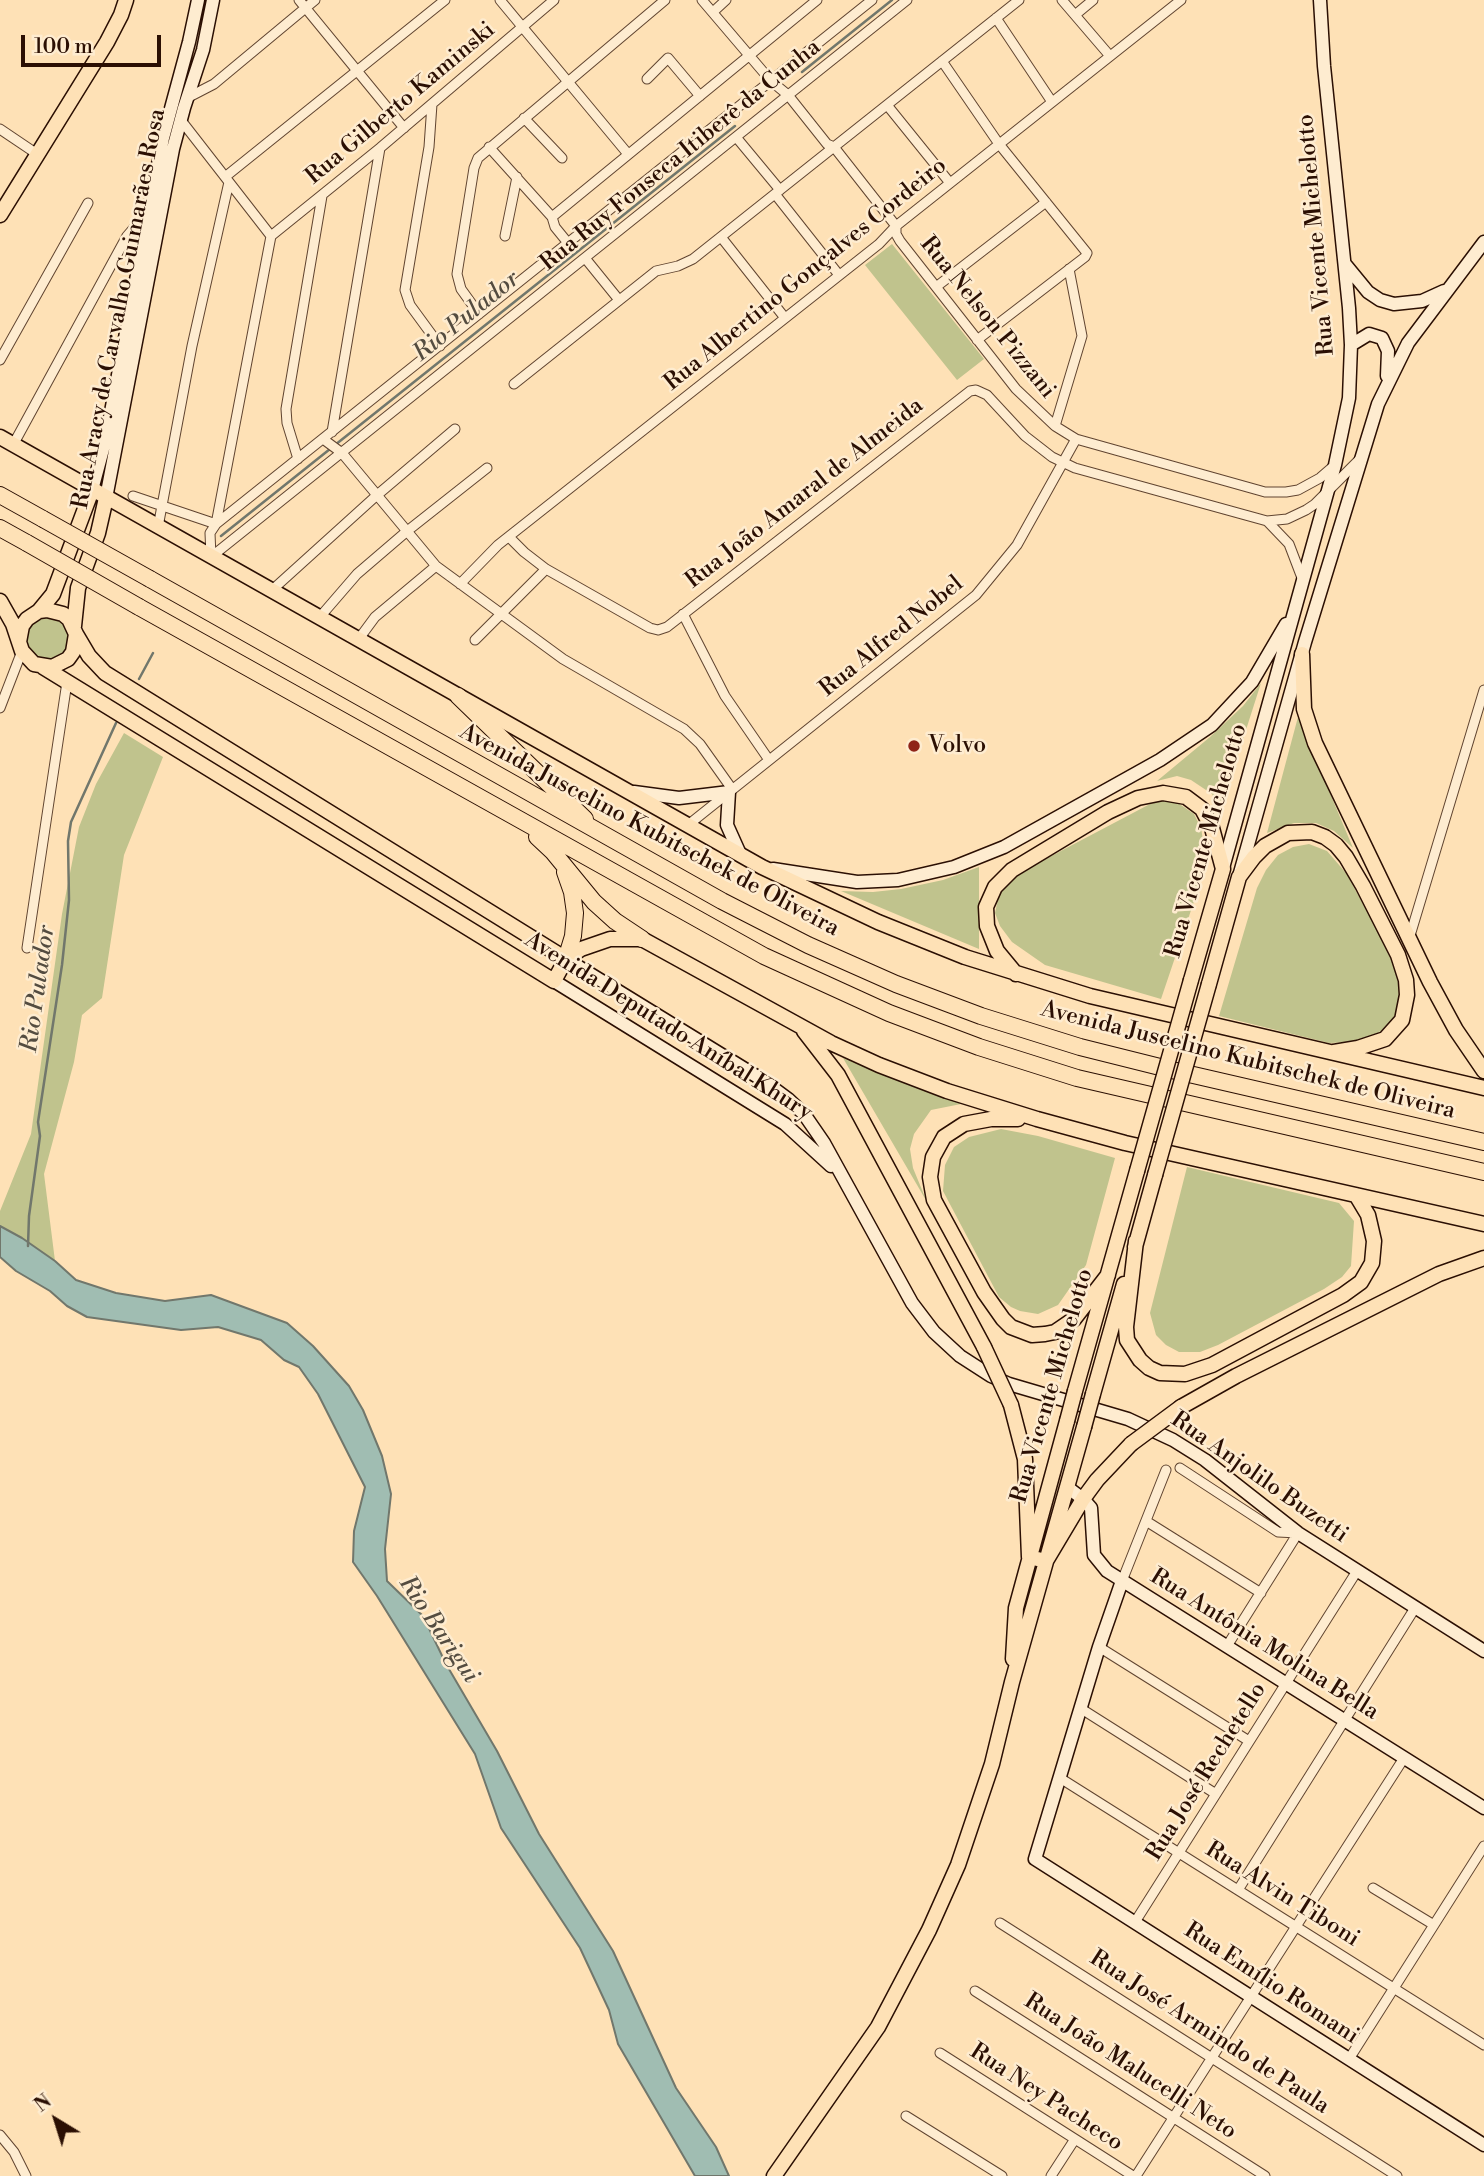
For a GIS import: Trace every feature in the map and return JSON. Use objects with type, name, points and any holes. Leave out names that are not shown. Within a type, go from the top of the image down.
[{"type":"highway","name":"Avenida Juscelino Kubitschek de Oliveira","points":[[0,495],[722,901],[808,945],[896,984],[981,1016],[1131,1061],[1484,1142]]},
{"type":"highway","points":[[0,528],[764,956],[847,995],[928,1029],[1077,1078],[1484,1172]]},
{"type":"highway","points":[[458,696],[602,835]]},
{"type":"highway","points":[[520,820],[553,852],[594,902],[642,939]]},
{"type":"highway","points":[[553,852],[565,871],[575,914],[573,936],[566,958]]},
{"type":"main road","points":[[0,215],[111,35],[126,0]]},
{"type":"main road","name":"Rua Aracy de Carvalho Guimarães Rosa","points":[[36,613],[53,594],[92,490],[106,438],[165,129],[198,0]]},
{"type":"main road","name":"Rua Aracy de Carvalho Guimarães Rosa","points":[[75,630],[78,588],[98,533],[106,498],[180,119],[203,50],[213,0]]},
{"type":"main road","name":"Rua Vicente Michelotto","points":[[1012,1682],[1014,1626],[1028,1557],[1298,602],[1347,410],[1351,345],[1320,0]]},
{"type":"main road","points":[[1387,383],[1408,343],[1484,242]]},
{"type":"main road","points":[[1345,264],[1368,292],[1380,300],[1394,304],[1422,301],[1447,289]]},
{"type":"main road","points":[[1351,345],[1369,334],[1382,338],[1388,351],[1387,383]]},
{"type":"main road","name":"Rua Vicente Michelotto","points":[[774,2176],[878,2027],[929,1930],[973,1825],[1302,654],[1360,459],[1387,383]]},
{"type":"main road","points":[[0,436],[762,867],[878,922],[1017,975],[1102,999],[1484,1088]]},
{"type":"main road","points":[[0,599],[19,610],[36,613],[55,611],[69,619],[75,630],[76,643],[68,659],[61,664],[43,667],[34,664],[21,646],[0,599]]},
{"type":"main road","points":[[762,867],[834,880],[873,882],[923,875],[1004,847],[1169,755],[1212,724],[1241,697],[1252,682],[1298,602]]},
{"type":"main road","points":[[21,646],[22,626],[36,613]]},
{"type":"main road","name":"Avenida Deputado Aníbal Khury","points":[[75,630],[89,656],[105,673],[782,1094],[816,1129],[843,1179]]},
{"type":"main road","points":[[1302,654],[1304,709],[1311,734],[1409,939],[1456,1030],[1484,1071]]},
{"type":"main road","name":"Avenida Deputado Aníbal Khury","points":[[43,667],[785,1124],[843,1179]]},
{"type":"main road","points":[[628,791],[679,798],[731,791],[727,825],[740,854]]},
{"type":"main road","points":[[1017,975],[998,951],[986,926],[986,907],[995,887],[1028,859],[1124,804],[1163,793],[1186,797],[1194,802],[1202,809],[1212,828],[1223,869]]},
{"type":"main road","points":[[1239,877],[1254,857],[1277,838],[1299,831],[1325,836],[1336,845],[1356,872],[1398,954],[1408,995],[1402,1020],[1385,1039],[1374,1044],[1326,1053]]},
{"type":"main road","points":[[554,981],[566,958],[595,943],[610,939],[642,939],[842,1048],[960,1095],[1125,1143],[1484,1224]]},
{"type":"main road","points":[[799,1025],[838,1075],[984,1347],[1011,1405],[1024,1459],[1028,1557],[1046,1561],[1097,1480],[1131,1444],[1181,1407],[1236,1376],[1439,1274],[1484,1258]]},
{"type":"main road","points":[[1037,1119],[975,1121],[954,1129],[944,1138],[933,1157],[930,1177],[938,1210],[993,1307],[1003,1319],[1021,1331],[1032,1335],[1045,1334],[1065,1326],[1081,1311],[1108,1275]]},
{"type":"main road","name":"Rua Anjolilo Buzetti","points":[[843,1179],[912,1303],[934,1332],[960,1356],[1009,1384],[1112,1414],[1159,1433],[1205,1460],[1298,1534],[1484,1651]]},
{"type":"main road","points":[[1136,1241],[1126,1327],[1128,1340],[1133,1351],[1149,1368],[1172,1375],[1185,1374],[1212,1365],[1353,1289],[1368,1273],[1374,1241],[1369,1219],[1356,1195]]},
{"type":"main road","points":[[1369,1219],[1377,1209],[1388,1203]]},
{"type":"main road","points":[[1067,1487],[1083,1499]]},
{"type":"main road","name":"Rua Antônia Molina Bella","points":[[1083,1499],[1092,1513],[1093,1549],[1097,1560],[1122,1581],[1484,1808]]},
{"type":"main road","points":[[1060,1777],[1122,1581]]},
{"type":"main road","name":"Rua Emílio Romani","points":[[1060,1777],[1035,1858],[1484,2146]]},
{"type":"street","points":[[187,98],[214,84],[303,4],[315,0]]},
{"type":"street","points":[[158,527],[227,179],[446,0]]},
{"type":"street","points":[[500,0],[628,155]]},
{"type":"street","name":"Rua Gilberto Kaminski","points":[[271,236],[323,196],[554,0]]},
{"type":"street","points":[[479,314],[461,289],[457,274],[474,168],[478,158],[665,0]]},
{"type":"street","name":"Rua Nelson Pizzani","points":[[702,0],[771,81],[788,95],[827,144],[834,147],[896,226],[900,241],[977,340],[1021,394],[1055,426],[1076,439],[1265,492],[1298,490],[1320,478],[1335,465]]},
{"type":"street","points":[[713,12],[726,0]]},
{"type":"street","points":[[552,217],[817,0]]},
{"type":"street","name":"Rua Ruy Fonseca Itiberê da Cunha","points":[[216,524],[872,0]]},
{"type":"street","name":"Rua Ruy Fonseca Itiberê da Cunha","points":[[211,557],[907,0]]},
{"type":"street","points":[[514,384],[658,270],[689,262],[1019,0]]},
{"type":"street","points":[[1062,0],[1110,56]]},
{"type":"street","points":[[1075,15],[1093,0]]},
{"type":"street","name":"Rua Albertino Gonçalves Cordeiro","points":[[460,584],[509,537],[1181,0]]},
{"type":"street","points":[[303,4],[404,128]]},
{"type":"street","points":[[996,18],[1052,102]]},
{"type":"street","points":[[648,79],[668,58],[700,96]]},
{"type":"street","points":[[942,61],[999,144],[1087,255],[977,340]]},
{"type":"street","points":[[432,104],[429,147],[405,290],[410,305],[440,346]]},
{"type":"street","points":[[887,104],[950,183]]},
{"type":"street","points":[[524,118],[562,158]]},
{"type":"street","points":[[180,119],[271,236],[216,524],[210,533],[211,557]]},
{"type":"street","points":[[0,129],[37,155]]},
{"type":"street","points":[[736,137],[839,275]]},
{"type":"street","points":[[489,147],[552,217],[555,227],[568,243]]},
{"type":"street","points":[[380,148],[328,435],[436,566],[564,659],[684,729],[700,744],[731,791]]},
{"type":"street","points":[[505,236],[517,177]]},
{"type":"street","points":[[298,459],[286,423],[286,409],[323,196]]},
{"type":"street","points":[[936,287],[1046,202]]},
{"type":"street","points":[[0,360],[88,203]]},
{"type":"street","points":[[13,445],[127,236],[133,229],[147,223]]},
{"type":"street","points":[[721,237],[785,318]]},
{"type":"street","points":[[585,258],[619,300]]},
{"type":"street","points":[[1055,426],[1082,335],[1069,269]]},
{"type":"street","name":"Rua Nelson Pizzani","points":[[976,390],[987,395],[1025,436],[1064,463],[1267,521],[1297,515],[1315,504],[1360,459]]},
{"type":"street","name":"Rua João Amaral de Almeida","points":[[546,569],[650,628],[659,630],[954,402],[976,390]]},
{"type":"street","points":[[271,591],[455,429]]},
{"type":"street","name":"Rua Alfred Nobel","points":[[688,825],[976,595],[1017,545],[1076,439]]},
{"type":"street","points":[[319,618],[349,582],[406,532],[487,468]]},
{"type":"street","points":[[133,496],[216,524]]},
{"type":"street","points":[[1267,521],[1289,544],[1303,582]]},
{"type":"street","points":[[475,640],[546,569],[509,537]]},
{"type":"street","points":[[358,640],[375,617],[436,566]]},
{"type":"street","points":[[683,614],[729,702],[769,760]]},
{"type":"street","points":[[0,708],[21,646]]},
{"type":"street","points":[[27,948],[67,682]]},
{"type":"street","points":[[1409,939],[1484,690]]},
{"type":"street","points":[[1180,1468],[1278,1532],[1298,1534],[1227,1646]]},
{"type":"street","points":[[1122,1581],[1166,1470]]},
{"type":"street","points":[[1146,1521],[1261,1593]]},
{"type":"street","name":"Rua José Rechetello","points":[[1135,1922],[1357,1571]]},
{"type":"street","points":[[1238,1890],[1415,1608]]},
{"type":"street","points":[[1099,1647],[1250,1741]]},
{"type":"street","points":[[1080,1709],[1216,1794]]},
{"type":"street","points":[[1134,2176],[1404,1758]]},
{"type":"street","name":"Rua Alvin Tiboni","points":[[1060,1777],[1484,2045]]},
{"type":"street","points":[[1349,2059],[1484,1846]]},
{"type":"street","points":[[1373,1888],[1434,1925]]},
{"type":"street","name":"Rua José Armindo de Paula","points":[[1000,1923],[1397,2176]]},
{"type":"street","name":"Rua João Malucelli Neto","points":[[975,1991],[1265,2176]]},
{"type":"street","name":"Rua Ney Pacheco","points":[[940,2053],[1134,2176]]},
{"type":"street","points":[[906,2116],[1002,2176]]},
{"type":"street","points":[[0,2135],[14,2152],[26,2176]]},
{"type":"street","points":[[1051,2176],[1075,2139]]},
{"type":"green space","points":[[892,244],[984,359],[957,380],[865,265]]},
{"type":"green space","points":[[48,617],[63,623],[69,638],[63,653],[48,659],[33,653],[27,638],[33,623]]},
{"type":"green space","points":[[1261,683],[1220,811],[1212,794],[1191,780],[1177,776],[1157,781],[1243,706]]},
{"type":"green space","points":[[1298,717],[1353,848],[1334,831],[1316,823],[1294,823],[1267,833]]},
{"type":"green space","points":[[124,733],[163,757],[124,855],[102,998],[82,1015],[74,1062],[44,1174],[55,1261],[0,1227],[0,1211],[31,1134],[62,914],[79,827],[96,784]]},
{"type":"green space","points":[[1166,800],[1178,803],[1194,814],[1201,828],[1207,863],[1161,999],[1045,965],[1012,942],[1000,926],[995,913],[1006,883],[1021,872],[1150,804]]},
{"type":"green space","points":[[1309,844],[1327,851],[1346,873],[1391,955],[1400,979],[1400,999],[1396,1014],[1386,1028],[1371,1037],[1351,1042],[1329,1043],[1219,1016],[1257,888],[1266,870],[1278,855],[1293,847]]},
{"type":"green space","points":[[979,867],[979,949],[841,891],[901,889],[943,880]]},
{"type":"green space","points":[[843,1058],[961,1104],[931,1110],[914,1134],[910,1149],[913,1168],[927,1202]]},
{"type":"green space","points":[[1001,1129],[1038,1136],[1115,1158],[1086,1265],[1058,1305],[1038,1314],[1020,1311],[999,1297],[943,1191],[945,1165],[954,1147],[969,1137]]},
{"type":"green space","points":[[1187,1167],[1339,1203],[1354,1221],[1351,1266],[1342,1277],[1324,1289],[1218,1345],[1200,1352],[1179,1352],[1166,1345],[1156,1335],[1150,1313]]},
{"type":"shaded area","points":[[0,1226],[55,1261],[76,1280],[116,1293],[165,1301],[211,1295],[287,1323],[313,1346],[349,1386],[363,1410],[382,1456],[391,1494],[385,1549],[387,1581],[423,1616],[446,1664],[497,1751],[539,1834],[613,1951],[676,2088],[716,2147],[729,2176],[695,2176],[618,2044],[609,2010],[580,1948],[501,1828],[475,1754],[353,1562],[354,1531],[365,1487],[318,1394],[299,1367],[284,1360],[261,1340],[218,1327],[181,1330],[87,1317],[16,1271],[0,1257]]},
{"type":"waterway","name":"Rio Pulador","points":[[802,72],[892,0]]},
{"type":"waterway","name":"Rio Pulador","points":[[335,445],[735,126]]},
{"type":"waterway","name":"Rio Pulador","points":[[221,536],[330,449]]},
{"type":"waterway","name":"Rio Pulador","points":[[139,679],[153,653]]},
{"type":"waterway","name":"Rio Pulador","points":[[28,1246],[29,1216],[40,1136],[38,1122],[69,900],[68,841],[71,822],[116,723]]},
{"type":"place","name":"Volvo","points":[[914,746]]},
{"type":"water label","name":"Rio Barigui","points":[[438,1630]]}]
